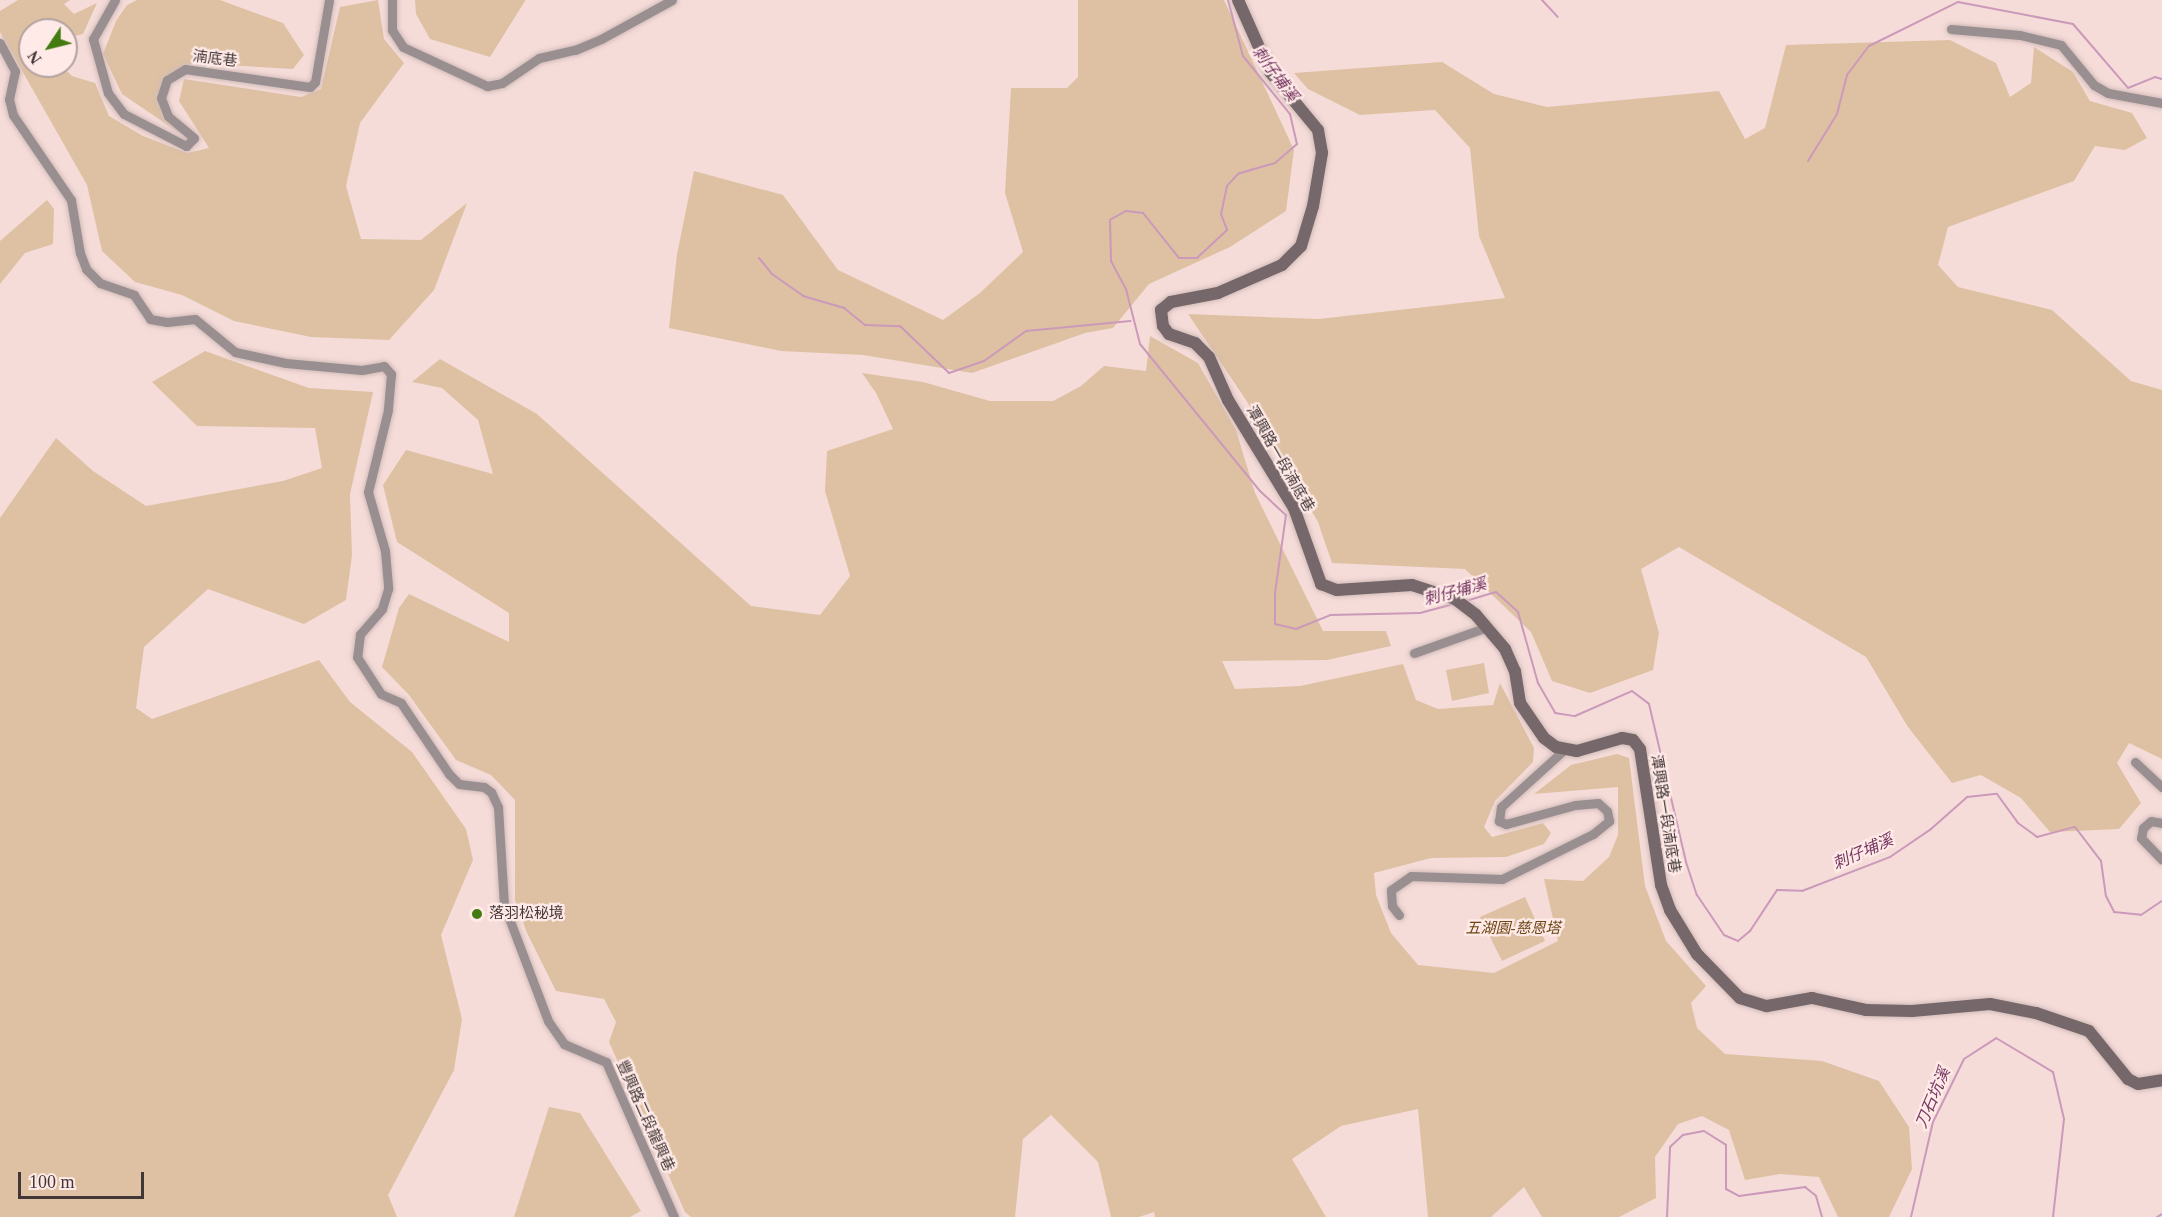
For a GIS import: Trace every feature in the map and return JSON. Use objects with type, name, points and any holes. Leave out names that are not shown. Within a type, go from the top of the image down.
[{"type":"street","name":"湳底巷","points":[[115,0],[93,39],[108,93],[124,114],[186,146],[194,138],[168,116],[162,98],[167,80],[185,69],[310,87],[315,82],[329,0]]},
{"type":"street","points":[[392,0],[392,30],[403,47],[487,86],[502,83],[539,58],[575,50],[601,39],[672,0]]},
{"type":"street","name":"潭興路一段湳底巷","points":[[1238,0],[1270,72],[1318,130],[1322,153],[1314,206],[1301,246],[1282,265],[1218,293],[1171,302],[1161,310],[1163,326],[1169,334],[1195,343],[1209,357],[1228,400],[1294,508],[1321,584],[1337,590],[1412,585],[1434,590],[1455,599],[1488,627],[1505,649],[1515,671],[1520,704],[1532,725],[1550,743],[1566,749],[1598,748],[1622,738],[1633,740],[1640,749],[1657,839],[1660,885],[1670,910],[1697,954],[1740,998],[1767,1006],[1812,998],[1866,1010],[1912,1011],[1990,1004],[2036,1012],[2089,1032],[2128,1079],[2138,1084],[2162,1080]]},
{"type":"street","points":[[1951,29],[2020,35],[2061,45],[2094,85],[2108,93],[2162,103]]},
{"type":"street","name":"豐興路二段龍興巷","points":[[0,43],[15,71],[9,99],[13,115],[71,200],[80,253],[86,268],[100,283],[134,295],[150,319],[167,322],[195,319],[235,352],[286,363],[362,370],[384,366],[391,374],[386,421],[368,492],[385,551],[388,589],[382,609],[360,634],[357,657],[381,694],[401,703],[449,774],[459,784],[484,787],[491,792],[498,807],[504,905],[548,1021],[564,1044],[606,1062],[674,1217]]},
{"type":"street","points":[[1414,653],[1488,627]]},
{"type":"street","points":[[1399,915],[1392,906],[1391,890],[1411,876],[1502,879],[1593,834],[1608,821],[1607,811],[1598,803],[1575,805],[1506,824],[1499,821],[1502,807],[1566,749]]},
{"type":"street","points":[[2135,762],[2162,787]]},
{"type":"street","points":[[2162,823],[2151,821],[2143,828],[2141,838],[2162,860]]},
{"type":"green space","points":[[18,0],[70,0],[64,4],[74,14],[97,3],[83,34],[78,35],[78,18],[18,18],[18,64],[0,32],[0,11]]},
{"type":"green space","points":[[137,0],[220,0],[283,23],[304,55],[293,69],[192,63],[165,78],[158,98],[186,134],[178,132],[122,94],[103,54],[116,21],[127,5]]},
{"type":"green space","points":[[378,0],[384,39],[404,63],[360,123],[346,186],[361,239],[421,240],[467,203],[434,290],[389,340],[311,337],[234,321],[182,295],[135,282],[102,251],[87,185],[26,78],[78,78],[95,83],[109,116],[143,136],[187,153],[209,148],[179,101],[184,79],[301,97],[321,89],[340,7]]},
{"type":"green space","points":[[415,0],[525,1],[490,57],[430,39],[416,14]]},
{"type":"green space","points":[[1078,0],[1224,0],[1294,150],[1286,211],[1230,247],[1149,284],[1113,328],[1085,333],[972,373],[863,355],[781,351],[669,328],[677,254],[694,171],[783,195],[838,270],[943,320],[980,293],[1023,252],[1005,193],[1011,88],[1067,88],[1078,77]]},
{"type":"green space","points":[[1950,40],[1996,63],[2010,97],[2031,83],[2034,47],[2073,72],[2090,101],[2132,113],[2147,138],[2125,150],[2095,146],[2074,181],[1948,227],[1938,265],[1958,287],[2052,310],[2131,381],[2162,390],[2162,759],[2129,743],[2117,763],[2141,803],[2119,829],[2050,832],[2021,798],[1981,775],[1952,783],[1908,727],[1866,657],[1679,547],[1641,569],[1659,633],[1653,670],[1590,693],[1552,681],[1531,632],[1465,569],[1332,563],[1318,522],[1246,400],[1188,314],[1319,319],[1505,298],[1479,236],[1470,148],[1435,110],[1360,115],[1308,89],[1294,73],[1442,62],[1494,94],[1547,107],[1719,91],[1745,139],[1765,128],[1786,45]]},
{"type":"green space","points":[[47,200],[54,209],[53,244],[25,253],[0,284],[0,241]]},
{"type":"green space","points":[[1150,336],[1198,363],[1236,430],[1255,493],[1323,631],[1386,631],[1391,646],[1327,660],[1222,661],[1235,689],[1300,686],[1403,664],[1416,700],[1438,709],[1493,705],[1500,683],[1534,748],[1533,762],[1495,801],[1484,827],[1492,837],[1543,823],[1551,833],[1544,844],[1506,857],[1431,858],[1374,873],[1376,895],[1391,933],[1418,965],[1494,973],[1558,941],[1544,879],[1583,881],[1609,857],[1618,835],[1618,787],[1534,794],[1571,765],[1617,754],[1629,758],[1645,886],[1666,941],[1706,986],[1691,1003],[1697,1028],[1725,1054],[1822,1061],[1879,1081],[1909,1127],[1912,1169],[1889,1217],[1838,1217],[1819,1177],[1780,1174],[1745,1180],[1729,1130],[1702,1116],[1678,1124],[1655,1157],[1656,1198],[1619,1217],[1542,1217],[1524,1187],[1491,1217],[1428,1217],[1418,1109],[1341,1126],[1292,1159],[1326,1217],[1155,1217],[1154,1212],[1139,1217],[1111,1217],[1098,1162],[1051,1115],[1023,1139],[1015,1217],[691,1217],[685,1212],[609,1042],[616,1022],[604,999],[556,991],[527,933],[515,900],[515,800],[491,775],[456,760],[409,695],[382,667],[399,608],[409,594],[509,642],[509,613],[397,542],[383,485],[406,450],[493,474],[478,420],[442,388],[412,382],[440,359],[537,414],[751,606],[820,615],[850,576],[825,491],[827,451],[893,429],[876,393],[862,373],[923,382],[990,401],[1053,401],[1081,386],[1104,366],[1146,371]]},
{"type":"green space","points":[[205,351],[309,388],[373,392],[350,494],[352,555],[346,600],[304,624],[208,589],[144,647],[136,708],[152,719],[319,660],[350,702],[412,752],[466,829],[473,860],[441,935],[462,1019],[454,1070],[388,1195],[397,1217],[0,1217],[0,518],[56,438],[93,471],[146,506],[283,481],[322,468],[315,428],[197,426],[152,382]]},
{"type":"green space","points":[[1484,663],[1489,693],[1452,701],[1446,670]]},
{"type":"green space","name":"五湖園-慈恩塔","points":[[1525,897],[1545,941],[1502,961],[1480,917]]},
{"type":"green space","points":[[549,1107],[580,1113],[641,1211],[630,1217],[514,1217]]},
{"type":"waterway","name":"刺仔埔溪","points":[[1228,0],[1243,56],[1290,114],[1297,144],[1275,163],[1239,173],[1227,186],[1221,214],[1227,230],[1197,258],[1179,258],[1143,213],[1126,211],[1110,220],[1111,261],[1126,289],[1140,344],[1260,491],[1286,515],[1275,593],[1275,624],[1296,629],[1330,615],[1420,613],[1454,604]]},
{"type":"waterway","points":[[1542,0],[1558,17]]},
{"type":"waterway","points":[[1808,161],[1837,114],[1847,75],[1869,46],[1958,2],[2073,24],[2128,88],[2155,77],[2162,79]]},
{"type":"waterway","points":[[759,258],[772,274],[803,296],[844,308],[865,325],[900,326],[949,373],[984,361],[1026,331],[1131,321]]},
{"type":"waterway","name":"刺仔埔溪","points":[[1466,601],[1496,592],[1518,612],[1538,683],[1555,713],[1575,716],[1632,691],[1649,704],[1686,862],[1697,895],[1724,935],[1738,941],[1750,931],[1777,890],[1802,891],[1890,857],[1931,829],[1967,797],[1997,794],[2018,823],[2037,837],[2075,827],[2101,861],[2106,896],[2114,912],[2141,915],[2162,901]]},
{"type":"waterway","name":"刀石坑溪","points":[[1911,1217],[1933,1122],[1964,1059],[1996,1038],[2053,1072],[2064,1119],[2053,1217]]},
{"type":"waterway","name":"刀石坑溪","points":[[1667,1217],[1670,1147],[1683,1135],[1704,1131],[1726,1145],[1726,1189],[1739,1196],[1805,1187],[1816,1196],[1822,1217]]},
{"type":"waterway","name":"刀石坑溪","points":[[2157,1217],[2162,1214]]},
{"type":"place","name":"落羽松秘境","points":[[477,914]]}]
